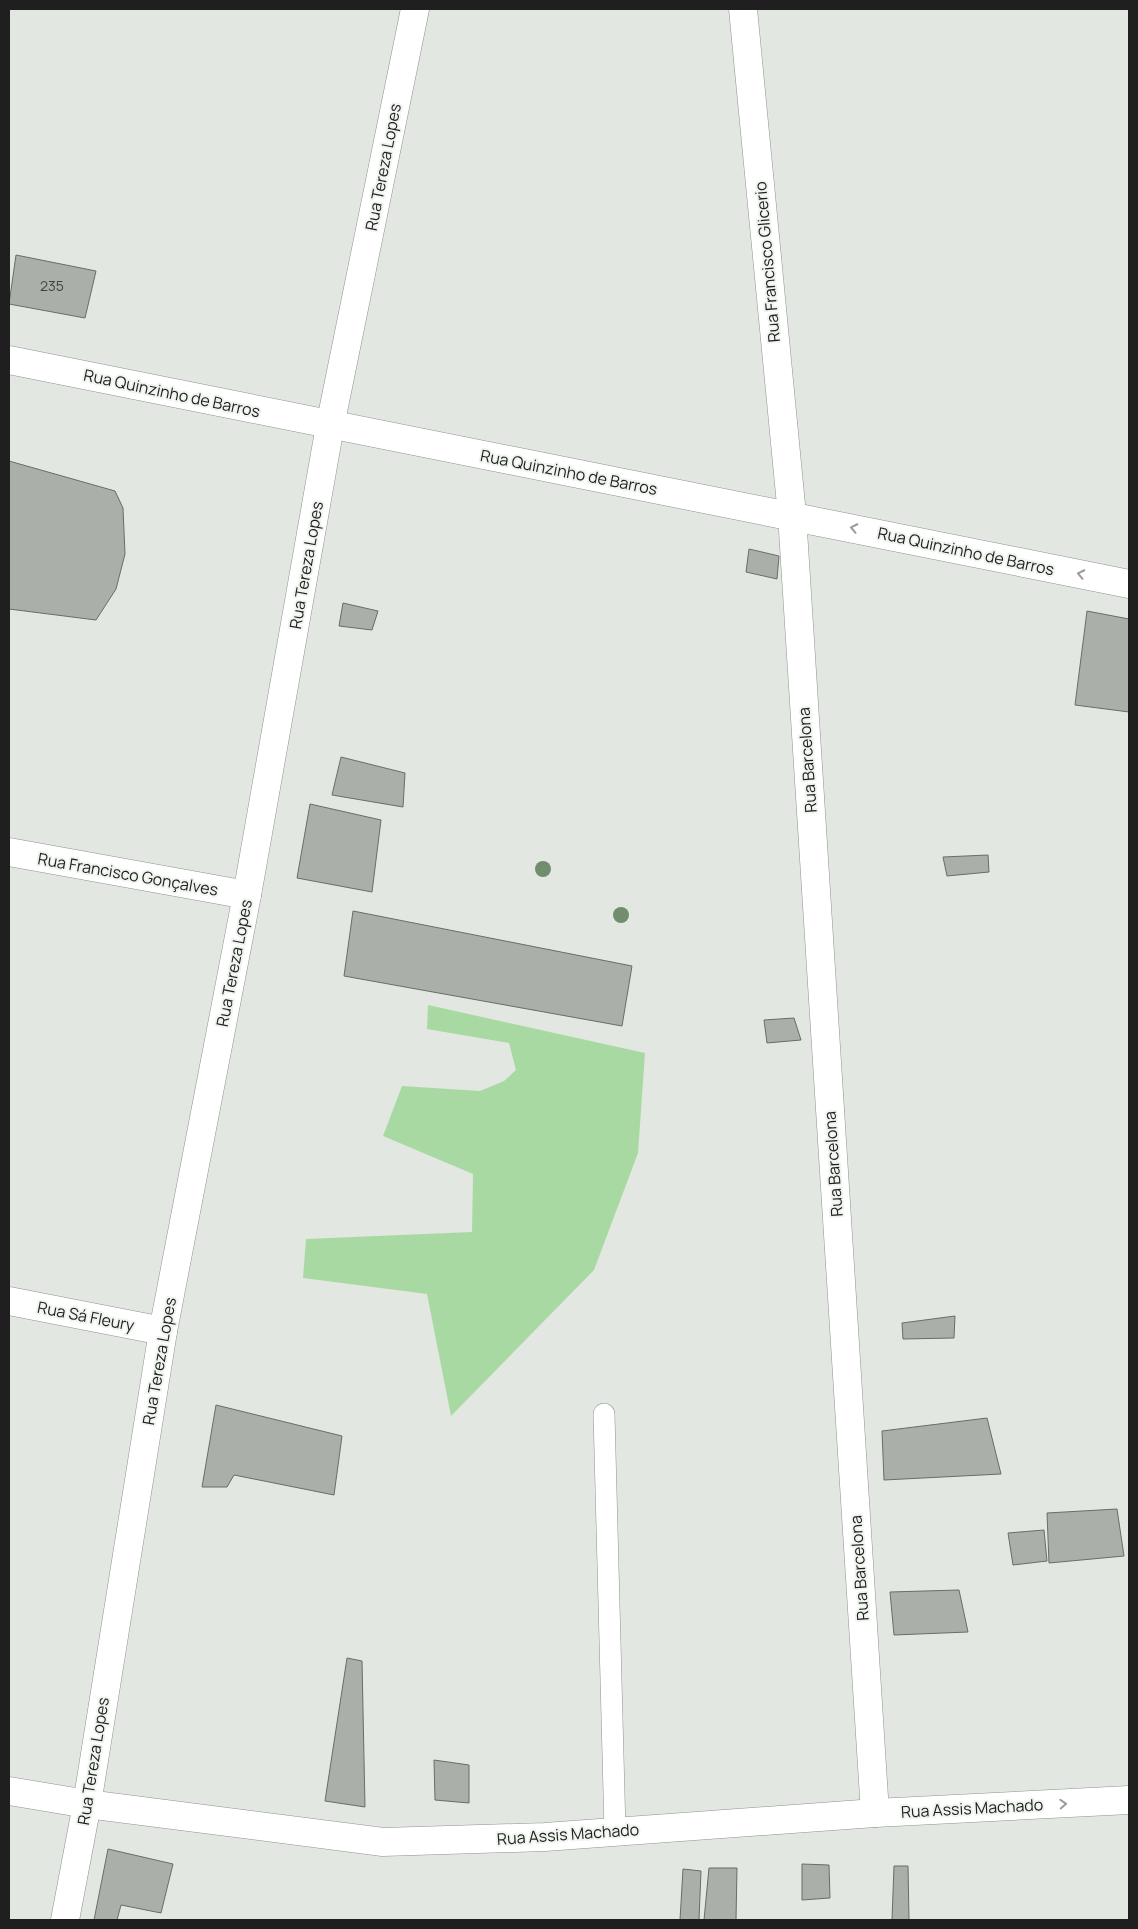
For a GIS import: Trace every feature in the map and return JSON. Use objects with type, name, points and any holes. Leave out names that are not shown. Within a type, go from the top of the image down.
[{"type":"street","name":"Rua Tereza Lopes","points":[[65,1920],[87,1804],[163,1331],[247,895],[330,426],[415,9]]},
{"type":"street","name":"Rua Francisco Glicerio","points":[[743,9],[792,515]]},
{"type":"street","name":"Rua Quinzinho de Barros","points":[[9,360],[330,426],[792,515],[1129,584]]},
{"type":"street","name":"Rua Barcelona","points":[[792,515],[875,1813]]},
{"type":"street","name":"Rua Francisco Gonçalves","points":[[9,852],[247,895]]},
{"type":"street","name":"Rua Sá Fleury","points":[[9,1301],[163,1331]]},
{"type":"street","name":"Rua Assis Machado","points":[[9,1791],[87,1804],[382,1842],[545,1837],[875,1813],[1129,1800]]},
{"type":"lane","points":[[604,1414],[615,1831]]},
{"type":"green space","points":[[428,1005],[645,1053],[638,1153],[594,1270],[451,1416],[427,1294],[303,1278],[306,1239],[472,1232],[473,1174],[383,1136],[402,1086],[480,1091],[504,1081],[516,1070],[509,1043],[427,1029]]},
{"type":"building","points":[[16,255],[96,271],[85,318],[9,304]]},
{"type":"building","points":[[9,461],[115,491],[123,508],[125,554],[116,589],[96,620],[9,609]]},
{"type":"building","points":[[749,549],[779,556],[777,579],[746,572]]},
{"type":"building","points":[[343,603],[378,611],[372,630],[339,626]]},
{"type":"building","points":[[1087,611],[1129,619],[1129,712],[1075,705]]},
{"type":"building","points":[[341,757],[405,773],[403,807],[332,795]]},
{"type":"building","points":[[310,804],[381,820],[372,892],[297,878]]},
{"type":"building","points":[[988,855],[989,872],[947,876],[943,857]]},
{"type":"building","points":[[353,911],[632,966],[622,1026],[344,976]]},
{"type":"building","points":[[794,1018],[801,1040],[767,1043],[764,1020]]},
{"type":"building","points":[[955,1316],[954,1338],[903,1339],[902,1323]]},
{"type":"building","points":[[216,1405],[342,1436],[334,1495],[234,1475],[227,1487],[202,1487]]},
{"type":"building","points":[[987,1418],[1001,1474],[884,1480],[882,1431]]},
{"type":"building","points":[[1117,1509],[1124,1556],[1049,1563],[1047,1513]]},
{"type":"building","points":[[1044,1530],[1047,1561],[1013,1565],[1008,1533]]},
{"type":"building","points":[[959,1590],[968,1632],[894,1635],[890,1592]]},
{"type":"building","points":[[347,1658],[362,1661],[365,1807],[325,1801]]},
{"type":"building","points":[[434,1760],[469,1765],[469,1803],[435,1800]]},
{"type":"building","points":[[108,1849],[173,1864],[161,1913],[121,1905],[117,1920],[94,1920]]},
{"type":"building","points":[[802,1864],[829,1865],[830,1898],[802,1900]]},
{"type":"building","points":[[894,1866],[908,1866],[909,1920],[892,1920]]},
{"type":"building","points":[[709,1868],[737,1868],[736,1920],[704,1920]]},
{"type":"building","points":[[683,1869],[701,1871],[699,1920],[680,1920]]}]
